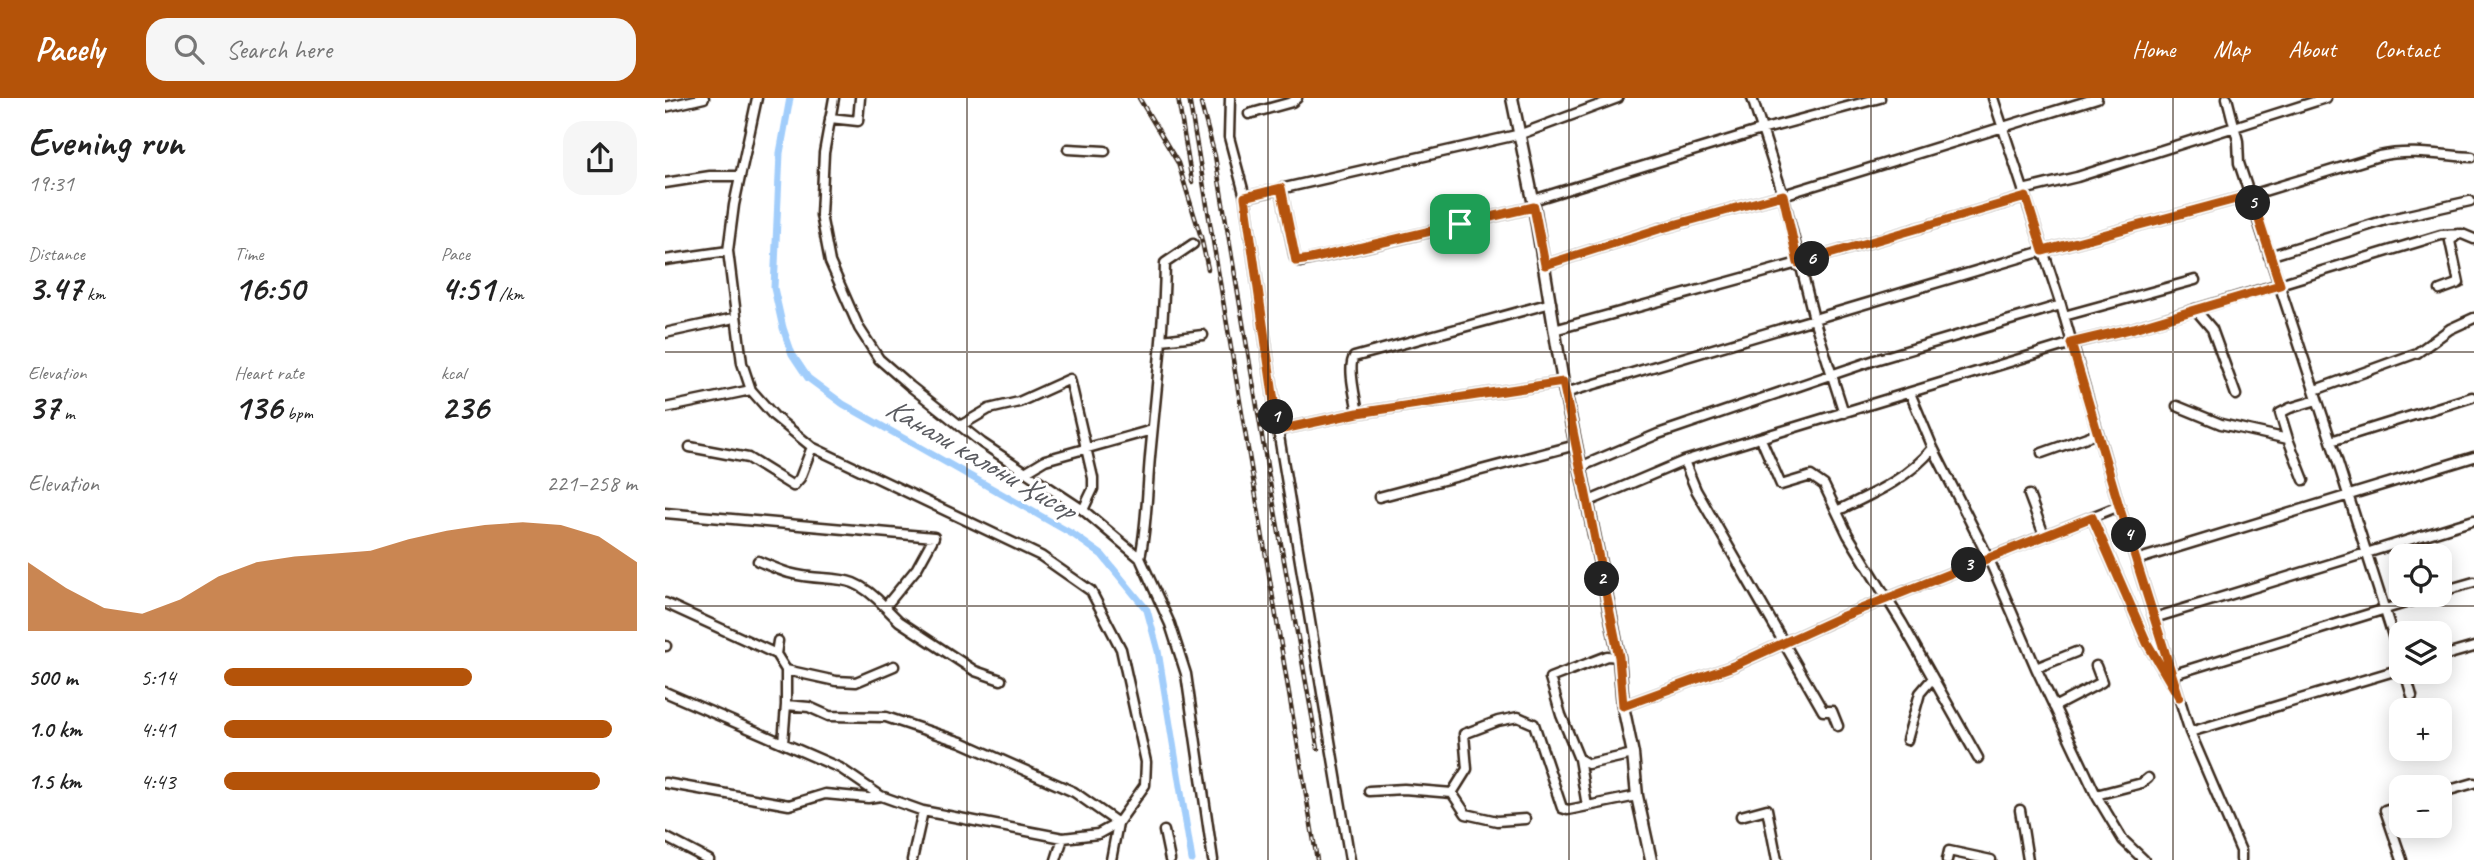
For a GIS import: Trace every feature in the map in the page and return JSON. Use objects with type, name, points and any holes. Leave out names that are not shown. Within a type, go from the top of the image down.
[{"type":"street","points":[[665,107],[704,98]]},
{"type":"street","points":[[665,692],[840,768],[881,796],[923,811],[1063,838],[1098,834],[1118,823],[1146,785],[1146,762],[1121,649],[1091,591],[1041,556],[812,447],[774,416],[751,390],[741,363],[728,251],[740,176],[757,98]]},
{"type":"street","points":[[834,98],[824,153],[821,215],[829,262],[859,328],[879,359],[960,426],[1083,510],[1140,558],[1170,624],[1186,674],[1213,860]]},
{"type":"street","points":[[831,118],[858,121],[860,98]]},
{"type":"street","points":[[1230,98],[1230,138],[1245,197],[1278,430],[1350,860]]},
{"type":"street","points":[[1249,114],[1292,102],[1297,98]]},
{"type":"street","points":[[1512,98],[1534,203],[1565,393],[1619,657],[1623,706],[1633,754],[1637,796],[1651,860]]},
{"type":"street","points":[[1245,197],[1521,134],[1618,98]]},
{"type":"street","points":[[1752,98],[1783,195],[1814,319],[1845,413]]},
{"type":"street","points":[[1281,188],[1295,258],[1300,262],[1534,203],[1762,130],[1880,98]]},
{"type":"street","points":[[1993,98],[2061,305],[2171,675],[2190,732],[2241,851],[2241,860]]},
{"type":"street","points":[[1545,265],[2097,98]]},
{"type":"street","points":[[2227,98],[2238,141],[2239,163],[2332,440],[2389,625]]},
{"type":"street","points":[[1554,330],[1798,263],[2326,98]]},
{"type":"street","points":[[1068,149],[1105,151]]},
{"type":"street","points":[[1565,393],[2043,251],[2387,155],[2416,153],[2472,157]]},
{"type":"street","points":[[665,183],[710,176],[740,176]]},
{"type":"street","points":[[2269,256],[2386,220],[2470,201]]},
{"type":"street","points":[[2440,290],[2459,283],[2450,241],[2458,234]]},
{"type":"street","points":[[1587,502],[1684,461],[2071,343],[2134,328],[2441,235],[2458,234],[2474,239]]},
{"type":"street","points":[[1140,558],[1144,540],[1162,340],[1165,263],[1193,244]]},
{"type":"street","points":[[665,260],[728,251]]},
{"type":"street","points":[[2064,316],[2195,281]]},
{"type":"street","points":[[1358,413],[1351,361],[1355,357],[1551,303]]},
{"type":"street","points":[[1580,467],[1658,434],[1832,375],[2061,305]]},
{"type":"street","points":[[2195,309],[2213,329],[2236,395]]},
{"type":"street","points":[[665,333],[734,318]]},
{"type":"street","points":[[2315,390],[2417,354],[2450,329],[2474,318]]},
{"type":"street","points":[[1162,340],[1203,335]]},
{"type":"street","points":[[960,426],[989,410],[1019,402],[1070,379],[1093,489],[1083,510]]},
{"type":"street","points":[[1278,430],[1358,413],[1563,382]]},
{"type":"street","points":[[665,408],[751,390]]},
{"type":"street","points":[[1910,393],[1933,448],[1988,557],[2036,668],[2096,795],[2123,840],[2144,860]]},
{"type":"street","points":[[2332,440],[2472,397]]},
{"type":"street","points":[[2304,480],[2280,414],[2317,400]]},
{"type":"street","points":[[2177,406],[2221,424],[2288,439]]},
{"type":"street","points":[[1024,472],[1045,460],[1152,430]]},
{"type":"street","points":[[2042,453],[2098,433]]},
{"type":"street","points":[[1761,439],[1781,485],[1805,477],[1814,477],[1824,485],[1848,535],[1978,758]]},
{"type":"street","points":[[1379,497],[1576,444]]},
{"type":"street","points":[[690,447],[748,458],[793,486],[800,478],[812,447]]},
{"type":"street","points":[[1837,511],[1906,474],[1918,466],[1933,448]]},
{"type":"street","points":[[2137,559],[2474,457]]},
{"type":"street","points":[[1684,461],[1696,490],[1783,644],[1823,711],[1832,711],[1838,726]]},
{"type":"street","points":[[2029,495],[2044,536]]},
{"type":"street","points":[[1623,706],[1733,666],[1841,617],[2119,506]]},
{"type":"street","points":[[665,513],[935,537],[917,568],[885,607]]},
{"type":"street","points":[[2092,517],[2147,643],[2179,697]]},
{"type":"street","points":[[2154,618],[2474,520]]},
{"type":"street","points":[[758,561],[790,573],[852,582],[874,596],[899,621],[975,671],[1001,680]]},
{"type":"street","points":[[2452,588],[2474,582]]},
{"type":"street","points":[[665,603],[776,654],[786,670],[783,743]]},
{"type":"street","points":[[2171,675],[2393,607]]},
{"type":"street","points":[[776,654],[778,641]]},
{"type":"street","points":[[2452,653],[2474,647]]},
{"type":"street","points":[[2036,668],[2076,652]]},
{"type":"street","points":[[1587,806],[1579,759],[1561,715],[1550,678],[1607,656],[1619,657]]},
{"type":"street","points":[[786,670],[836,681],[856,682],[894,666]]},
{"type":"street","points":[[2054,707],[2102,682],[2096,666]]},
{"type":"street","points":[[2190,732],[2389,674]]},
{"type":"street","points":[[1907,740],[1920,693],[1932,679]]},
{"type":"street","points":[[2408,684],[2412,695]]},
{"type":"street","points":[[786,705],[809,707],[829,716],[886,717],[961,742],[1074,792],[1118,823]]},
{"type":"street","points":[[1452,793],[1467,769],[1464,734],[1498,721],[1518,718],[1534,724],[1562,808],[1569,810],[1637,796]]},
{"type":"street","points":[[1579,759],[1588,764],[1633,754]]},
{"type":"street","points":[[2096,795],[2143,783],[2148,778]]},
{"type":"street","points":[[665,783],[789,805],[825,794],[881,796]]},
{"type":"street","points":[[2452,789],[2474,783]]},
{"type":"street","points":[[1369,791],[1404,789],[1452,793]]},
{"type":"street","points":[[1452,793],[1466,814],[1497,821],[1525,819]]},
{"type":"street","points":[[1741,816],[1767,809],[1777,860]]},
{"type":"street","points":[[2020,810],[2028,860]]},
{"type":"street","points":[[912,860],[923,811]]},
{"type":"street","points":[[1111,860],[1118,823]]},
{"type":"street","points":[[1164,831],[1170,860]]},
{"type":"street","points":[[665,837],[709,860]]},
{"type":"street","points":[[1056,860],[1063,838]]},
{"type":"street","points":[[2395,838],[2402,860]]},
{"type":"street","points":[[1947,860],[1949,851],[1991,860]]},
{"type":"waterway","name":"Канали калони Ҳисор","points":[[790,98],[780,153],[774,288],[792,354],[808,378],[843,404],[1074,535],[1102,555],[1147,610],[1158,651],[1192,860]]},
{"type":"railway","points":[[1139,98],[1178,163],[1208,269]]},
{"type":"railway","points":[[1178,98],[1192,182]]},
{"type":"railway","points":[[1189,98],[1317,860]]},
{"type":"railway","points":[[1201,104],[1215,156],[1318,749]]},
{"type":"route","points":[[1281,188],[1295,258],[1300,262],[1460,224],[1534,207],[1545,265],[1659,229],[1783,195],[1798,263],[2026,197],[2043,251],[2251,195],[2280,285],[2134,328],[2071,343],[2179,697],[2147,643],[2092,517],[1841,617],[1733,666],[1623,706],[1619,657],[1563,382],[1358,413],[1278,430],[1245,197],[1281,188]]}]
